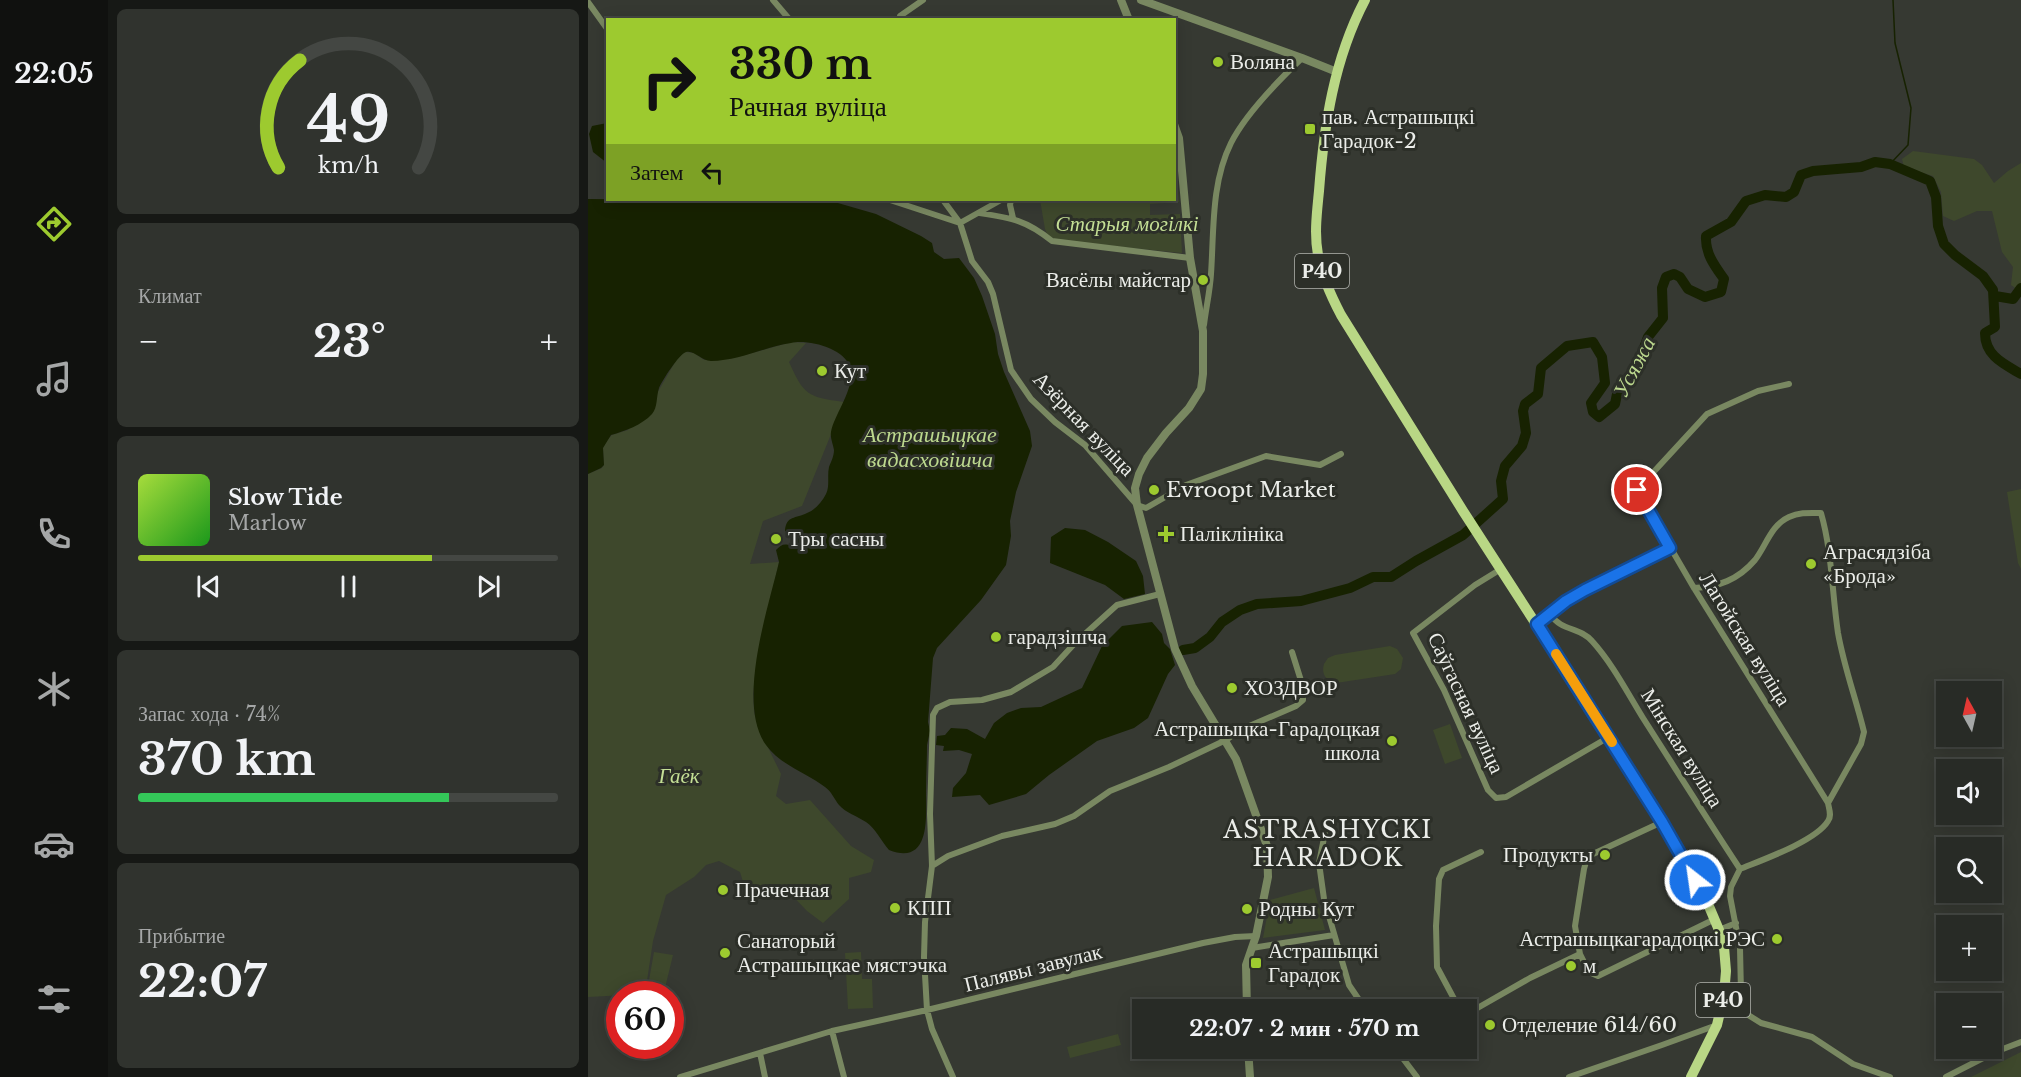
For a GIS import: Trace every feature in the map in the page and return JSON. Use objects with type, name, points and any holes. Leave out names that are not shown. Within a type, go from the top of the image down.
[{"type":"main road","name":"Р40","points":[[1365,0],[1353,23],[1337,72],[1324,131],[1317,214],[1318,254],[1324,280],[1341,315],[1463,511],[1662,822],[1715,919],[1724,947],[1726,971],[1724,995],[1717,1025],[1691,1077]]},
{"type":"street","points":[[773,0],[788,18]]},
{"type":"street","points":[[900,18],[923,0]]},
{"type":"street","points":[[1121,0],[1128,18]]},
{"type":"street","points":[[1141,0],[1337,72]]},
{"type":"street","points":[[588,2],[606,27]]},
{"type":"street","points":[[1247,999],[1246,965],[1256,936],[1268,877],[1267,846],[1240,768],[1226,740],[1192,686],[1175,649],[1137,505],[1135,488],[1147,458],[1189,408],[1201,389],[1203,331],[1211,278],[1216,195],[1231,143],[1250,115],[1302,58]]},
{"type":"street","points":[[1176,129],[1179,138],[1190,258],[1203,331]]},
{"type":"street","points":[[893,201],[960,223],[999,201]]},
{"type":"street","name":"Азёрная вуліца","points":[[944,201],[960,223],[972,261],[988,282],[993,294],[1011,370],[1031,399],[1085,446],[1137,505]]},
{"type":"street","points":[[1011,201],[1013,218]]},
{"type":"street","points":[[979,213],[1013,218],[1044,233],[1052,241],[1190,258]]},
{"type":"street","name":"Лагойская вуліца","points":[[1789,384],[1758,391],[1707,414],[1637,490],[1694,588],[1828,803]]},
{"type":"street","points":[[1137,505],[1146,508],[1186,485],[1266,456],[1320,465],[1341,454]]},
{"type":"street","points":[[1694,588],[1718,586],[1735,577],[1755,560],[1772,532],[1787,518],[1802,513],[1821,513],[1825,527],[1842,655],[1864,732],[1861,744],[1828,803],[1831,816],[1828,821],[1790,849],[1740,869],[1731,887],[1730,896],[1740,948],[1742,1003],[1748,1016],[1770,1026],[1812,1037],[1853,1064],[1890,1077]]},
{"type":"street","points":[[1537,624],[1566,601],[1585,590],[1670,548]]},
{"type":"street","name":"Саўгасная вуліца","points":[[1501,569],[1475,585],[1413,633],[1444,690],[1488,790],[1496,798],[1506,797],[1609,737]]},
{"type":"street","points":[[953,1077],[932,1029],[927,1010],[924,957],[925,922],[932,866],[930,814],[933,715],[942,704],[982,700],[1011,692],[1053,667],[1075,643],[1117,605],[1160,594]]},
{"type":"street","name":"Мінская вуліца","points":[[1551,615],[1562,627],[1580,632],[1591,639],[1740,869]]},
{"type":"street","points":[[932,866],[948,856],[1002,836],[1055,824],[1074,816],[1110,791],[1290,709],[1303,700],[1304,687],[1292,652]]},
{"type":"street","points":[[1662,822],[1593,854],[1586,862],[1575,932],[1580,954],[1589,972],[1598,976],[1715,919]]},
{"type":"street","points":[[1327,823],[1321,851],[1320,876],[1349,985],[1359,999]]},
{"type":"street","points":[[1454,999],[1437,967],[1436,926],[1439,879],[1443,870],[1481,852]]},
{"type":"street","points":[[1719,930],[1736,923]]},
{"type":"street","points":[[1252,948],[1334,935]]},
{"type":"street","name":"Палявы завулак","points":[[680,1077],[832,1031],[1203,943],[1256,936]]},
{"type":"street","points":[[1477,1008],[1530,978],[1580,954]]},
{"type":"street","points":[[1569,1077],[1717,1025]]},
{"type":"street","points":[[832,1031],[844,1077]]},
{"type":"street","points":[[1946,1077],[1995,1052],[2021,1042]]},
{"type":"street","points":[[760,1053],[765,1077]]},
{"type":"street","points":[[1249,1059],[1250,1077]]},
{"type":"street","points":[[1403,1059],[1417,1077]]},
{"type":"green space","points":[[1913,151],[1974,159],[1982,165],[1994,183],[2021,163],[2021,292],[2011,285],[2013,267],[2002,252],[1992,211],[1977,211],[1954,221],[1943,216],[1941,192],[1933,176],[1904,167],[1902,159]]},
{"type":"green space","name":"Старыя могілкі","points":[[1176,159],[1179,202],[1150,204],[1150,215],[1180,214],[1182,253],[1053,240],[1045,229],[1040,201],[1176,201]]},
{"type":"green space","name":"Гаёк","points":[[792,342],[806,343],[789,362],[803,388],[814,396],[844,402],[802,506],[763,521],[750,564],[779,562],[758,653],[753,694],[754,712],[758,727],[781,774],[776,796],[786,804],[810,800],[851,846],[874,860],[871,872],[849,878],[849,899],[823,923],[807,911],[785,888],[746,891],[740,872],[719,861],[706,865],[694,877],[666,895],[653,941],[647,981],[606,981],[606,996],[588,997],[588,474],[602,468],[604,465],[603,448],[607,440],[612,435],[628,430],[659,390],[678,357],[685,352],[694,353],[704,360],[741,356]]},
{"type":"green space","points":[[2021,489],[2021,569],[2018,563],[2007,492]]},
{"type":"green space","points":[[1390,646],[1397,649],[1403,658],[1401,669],[1395,674],[1336,683],[1327,679],[1324,674],[1324,664],[1328,658],[1335,655]]},
{"type":"green space","points":[[1450,724],[1462,758],[1445,764],[1433,730]]},
{"type":"green space","points":[[1314,888],[1325,930],[1263,938],[1270,900]]},
{"type":"green space","points":[[654,952],[673,955],[667,981],[649,981]]},
{"type":"green space","points":[[861,952],[862,979],[872,979],[873,1008],[848,1009],[845,953]]},
{"type":"green space","points":[[1118,1034],[1121,1045],[1070,1058],[1067,1047]]},
{"type":"green space","points":[[2021,1052],[2021,1077],[1971,1077]]},
{"type":"water","points":[[606,123],[606,162],[593,152],[589,134],[592,126]]},
{"type":"water","name":"Астрашыцкае вадасховішча","points":[[588,199],[606,199],[606,201],[831,201],[876,214],[921,236],[932,243],[934,252],[944,259],[959,258],[974,278],[982,296],[995,334],[1004,372],[1030,431],[1032,446],[1016,492],[1010,521],[1011,536],[1006,565],[981,600],[937,648],[933,658],[928,722],[930,731],[927,745],[926,813],[923,836],[919,845],[912,851],[903,853],[889,850],[870,825],[842,808],[831,793],[818,782],[772,752],[757,727],[754,681],[762,629],[779,562],[776,550],[783,545],[791,546],[795,542],[795,536],[785,531],[787,522],[813,510],[826,494],[829,467],[834,452],[831,432],[850,383],[850,367],[846,360],[825,346],[807,342],[781,345],[741,356],[711,361],[686,352],[667,374],[658,391],[652,414],[638,424],[611,435],[603,448],[604,465],[588,474]]},
{"type":"water","points":[[1065,528],[1085,530],[1136,561],[1143,576],[1145,594],[1124,599],[1105,585],[1050,563],[1051,537]]},
{"type":"water","points":[[1152,622],[1162,634],[1175,665],[1168,674],[1148,718],[1134,728],[1097,741],[1026,794],[989,805],[980,795],[952,797],[953,788],[966,773],[972,754],[959,750],[943,751],[944,746],[936,745],[937,736],[945,735],[951,728],[967,729],[985,739],[994,723],[1007,713],[1021,708],[1041,707],[1082,688],[1102,646],[1122,626]]},
{"type":"waterway","points":[[1890,164],[1908,145],[1911,108],[1895,43],[1893,0]]},
{"type":"waterway","name":"Усяжа","points":[[1183,650],[1195,648],[1210,637],[1222,622],[1240,610],[1257,604],[1301,601],[1350,588],[1373,577],[1391,577],[1463,535],[1503,499],[1501,481],[1505,466],[1522,446],[1526,433],[1523,411],[1525,404],[1538,394],[1541,368],[1567,346],[1593,342],[1602,357],[1605,383],[1591,403],[1593,412],[1599,417],[1615,404],[1617,394],[1636,370],[1648,337],[1663,318],[1662,288],[1666,277],[1674,274],[1680,277],[1688,289],[1705,297],[1721,292],[1724,279],[1709,253],[1706,236],[1731,222],[1746,201],[1765,195],[1786,197],[1794,192],[1801,175],[1813,171],[1861,167],[1875,162],[1890,164],[1930,181],[1936,197],[1938,226],[1944,244],[1983,276],[1993,290],[1995,327],[1985,333],[1988,348],[2008,367],[2021,374]]},
{"type":"waterway","points":[[1995,296],[2013,299],[2021,288]]},
{"type":"slow traffic","points":[[1556,654],[1612,742]]},
{"type":"place","name":"Воляна","points":[[1218,62]]},
{"type":"place","name":"пав. Астрашыцкі Гарадок-2","points":[[1310,129]]},
{"type":"place","name":"Вясёлы майстар","points":[[1203,280]]},
{"type":"place","name":"Кут","points":[[822,371]]},
{"type":"place","name":"Evroopt Market","points":[[1154,490]]},
{"type":"place","name":"Паліклініка","points":[[1166,534]]},
{"type":"place","name":"Тры сасны","points":[[776,539]]},
{"type":"place","name":"Аграсядзіба «Брода»","points":[[1811,564]]},
{"type":"place","name":"гарадзішча","points":[[996,637]]},
{"type":"place","name":"ХОЗДВОР","points":[[1232,688]]},
{"type":"place","name":"Астрашыцка-Гарадоцкая школа","points":[[1392,741]]},
{"type":"place","name":"Продукты","points":[[1605,855]]},
{"type":"place","name":"Прачечная","points":[[723,890]]},
{"type":"place","name":"КПП","points":[[895,908]]},
{"type":"place","name":"Родны Кут","points":[[1247,909]]},
{"type":"place","name":"Астрашыцкагарадоцкі РЭС","points":[[1777,939]]},
{"type":"place","name":"Санаторый Астрашыцкае мястэчка","points":[[725,953]]},
{"type":"place","name":"Астрашыцкі Гарадок","points":[[1256,963]]},
{"type":"place","name":"м","points":[[1571,966]]},
{"type":"place","name":"Отделение 614/60","points":[[1490,1025]]},
{"type":"district","name":"ASTRASHYCKI HARADOK","points":[[1328,843]]},
{"type":"route","points":[[1637,490],[1670,548],[1585,590],[1566,601],[1537,624],[1662,822],[1695,880]]}]
